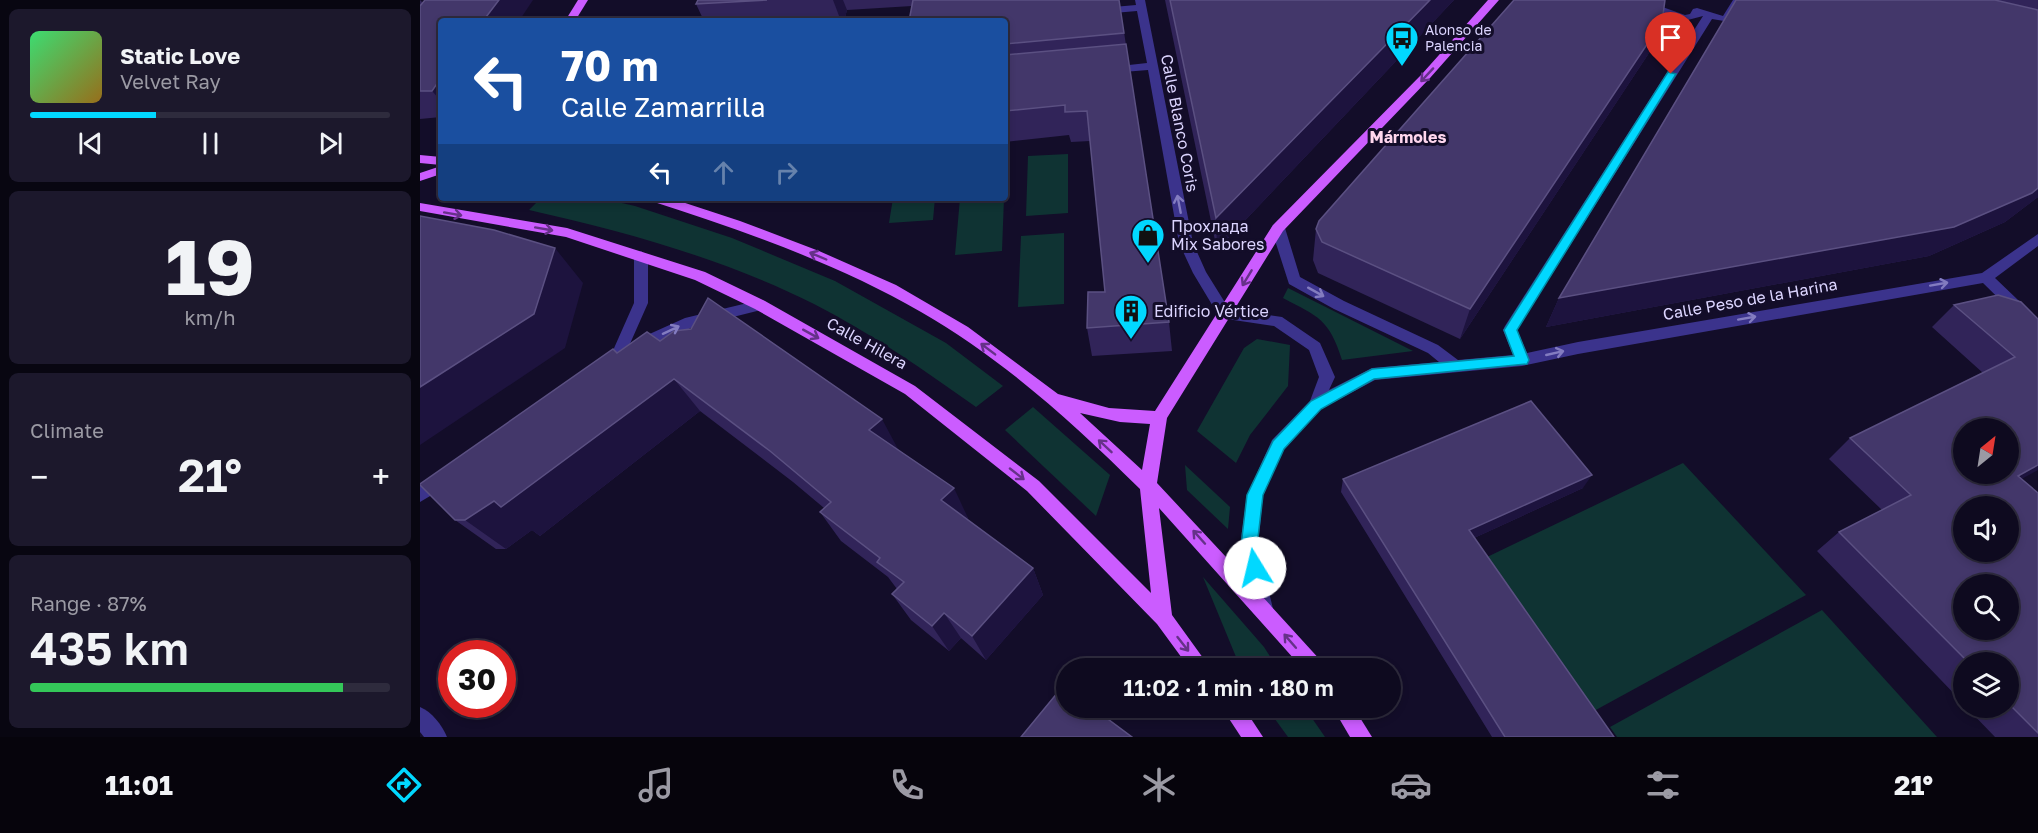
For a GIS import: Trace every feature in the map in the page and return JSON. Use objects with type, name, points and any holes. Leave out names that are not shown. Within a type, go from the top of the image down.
[{"type":"main road","points":[[572,18],[583,0]]},
{"type":"main road","points":[[1163,618],[1148,486],[1159,417],[1278,228],[1426,76],[1494,0]]},
{"type":"main road","points":[[420,159],[438,161]]},
{"type":"main road","points":[[420,177],[438,171]]},
{"type":"main road","points":[[665,201],[744,226],[870,278],[963,330],[1051,396],[1148,486],[1195,533],[1305,658]]},
{"type":"main road","name":"Calle Hilera","points":[[420,207],[567,233],[700,276],[760,305],[910,390],[1033,486],[1163,618],[1194,658]]},
{"type":"main road","points":[[1051,396],[1100,413],[1128,419],[1159,417]]},
{"type":"main road","points":[[1239,718],[1253,737]]},
{"type":"main road","points":[[1349,718],[1362,737]]},
{"type":"street","points":[[1621,0],[1621,4],[1654,7],[1684,18],[1694,16],[1697,11],[1726,20],[1738,0]]},
{"type":"street","points":[[1086,13],[1141,4]]},
{"type":"street","name":"Calle Blanco Coris","points":[[1141,4],[1186,243],[1200,273],[1225,314]]},
{"type":"street","points":[[1522,360],[1510,330],[1708,15]]},
{"type":"street","points":[[1096,72],[1153,66]]},
{"type":"street","points":[[1278,228],[1294,280],[1339,305],[1433,349],[1456,366]]},
{"type":"street","name":"Calle Peso de la Harina","points":[[1265,612],[1249,546],[1255,495],[1278,445],[1316,405],[1372,374],[1522,360],[1578,348],[1986,278],[2038,239]]},
{"type":"street","points":[[642,256],[641,303],[613,359],[690,322],[760,305]]},
{"type":"street","points":[[1986,278],[2037,327]]},
{"type":"street","points":[[1225,314],[1277,321],[1315,347],[1327,377],[1316,405]]},
{"type":"street","points":[[420,495],[458,469]]},
{"type":"street","points":[[420,717],[437,737]]},
{"type":"green space","points":[[1068,154],[1068,213],[1026,216],[1028,156]]},
{"type":"green space","points":[[538,201],[613,201],[732,238],[835,281],[946,343],[1003,386],[976,407],[877,340],[835,315],[780,288],[675,248],[529,210]]},
{"type":"green space","points":[[893,201],[935,201],[933,220],[889,223]]},
{"type":"green space","points":[[960,201],[1004,201],[1002,251],[955,255]]},
{"type":"green space","points":[[1064,233],[1064,304],[1018,307],[1021,236]]},
{"type":"green space","points":[[1288,288],[1413,351],[1342,360],[1327,327],[1314,315],[1283,298]]},
{"type":"green space","points":[[1257,339],[1290,345],[1288,386],[1250,435],[1236,463],[1197,431],[1244,348]]},
{"type":"green space","points":[[1033,407],[1110,475],[1096,516],[1005,430]]},
{"type":"green space","points":[[1683,463],[1806,595],[1594,711],[1485,558]]},
{"type":"green space","points":[[1185,465],[1230,507],[1228,529],[1187,490]]},
{"type":"green space","points":[[1203,577],[1271,658],[1236,658]]},
{"type":"green space","points":[[1822,610],[1937,737],[1617,737],[1610,727]]},
{"type":"green space","points":[[1274,718],[1312,718],[1325,737],[1288,737]]},
{"type":"building","points":[[425,0],[499,0],[485,18],[438,18],[438,82],[432,91],[420,91],[420,6]]},
{"type":"building","points":[[698,0],[767,0],[696,4]]},
{"type":"building","points":[[913,0],[1119,0],[1124,33],[1008,44],[1008,18],[910,18]]},
{"type":"building","points":[[1170,0],[1430,0],[1216,218]]},
{"type":"building","points":[[1514,0],[1665,0],[1662,22],[1470,309],[1322,242],[1316,229],[1319,221]]},
{"type":"building","points":[[1736,0],[1995,0],[2038,10],[2038,188],[2032,193],[1954,227],[1559,298]]},
{"type":"building","points":[[1126,44],[1169,322],[1087,328],[1088,292],[1105,292],[1087,111],[1065,112],[1065,105],[1008,111],[1008,55]]},
{"type":"building","points":[[420,216],[494,230],[555,248],[534,314],[420,387]]},
{"type":"building","points":[[1998,295],[2021,302],[2038,319],[2038,465],[2019,475],[2019,418],[1953,418],[1953,484],[2019,484],[2019,477],[2038,493],[2038,733],[2019,714],[2019,652],[1958,652],[1839,532],[1911,495],[1850,438],[2015,357],[1954,305]]},
{"type":"building","points":[[708,298],[882,419],[869,430],[954,488],[941,500],[1033,568],[972,636],[944,613],[932,626],[892,594],[904,582],[877,562],[880,558],[820,512],[831,502],[770,451],[674,379],[501,507],[494,501],[465,520],[455,520],[420,485],[613,349],[617,353],[647,332],[660,341],[674,331],[691,329]]},
{"type":"building","points":[[1531,401],[1592,475],[1469,530],[1614,737],[1505,737],[1343,479]]},
{"type":"building","points":[[1056,694],[1056,718],[1106,718],[1132,737],[1021,737]]},
{"type":"place","name":"Alonso de Palencia","points":[[1402,67]]},
{"type":"place","name":"Прохлада Mix Sabores","points":[[1148,264]]},
{"type":"place","name":"Edificio Vértice","points":[[1131,340]]},
{"type":"district","name":"Mármoles","points":[[1408,137]]},
{"type":"route","points":[[1255,568],[1249,546],[1255,495],[1278,445],[1316,405],[1372,374],[1522,360],[1510,330],[1671,74]]}]
